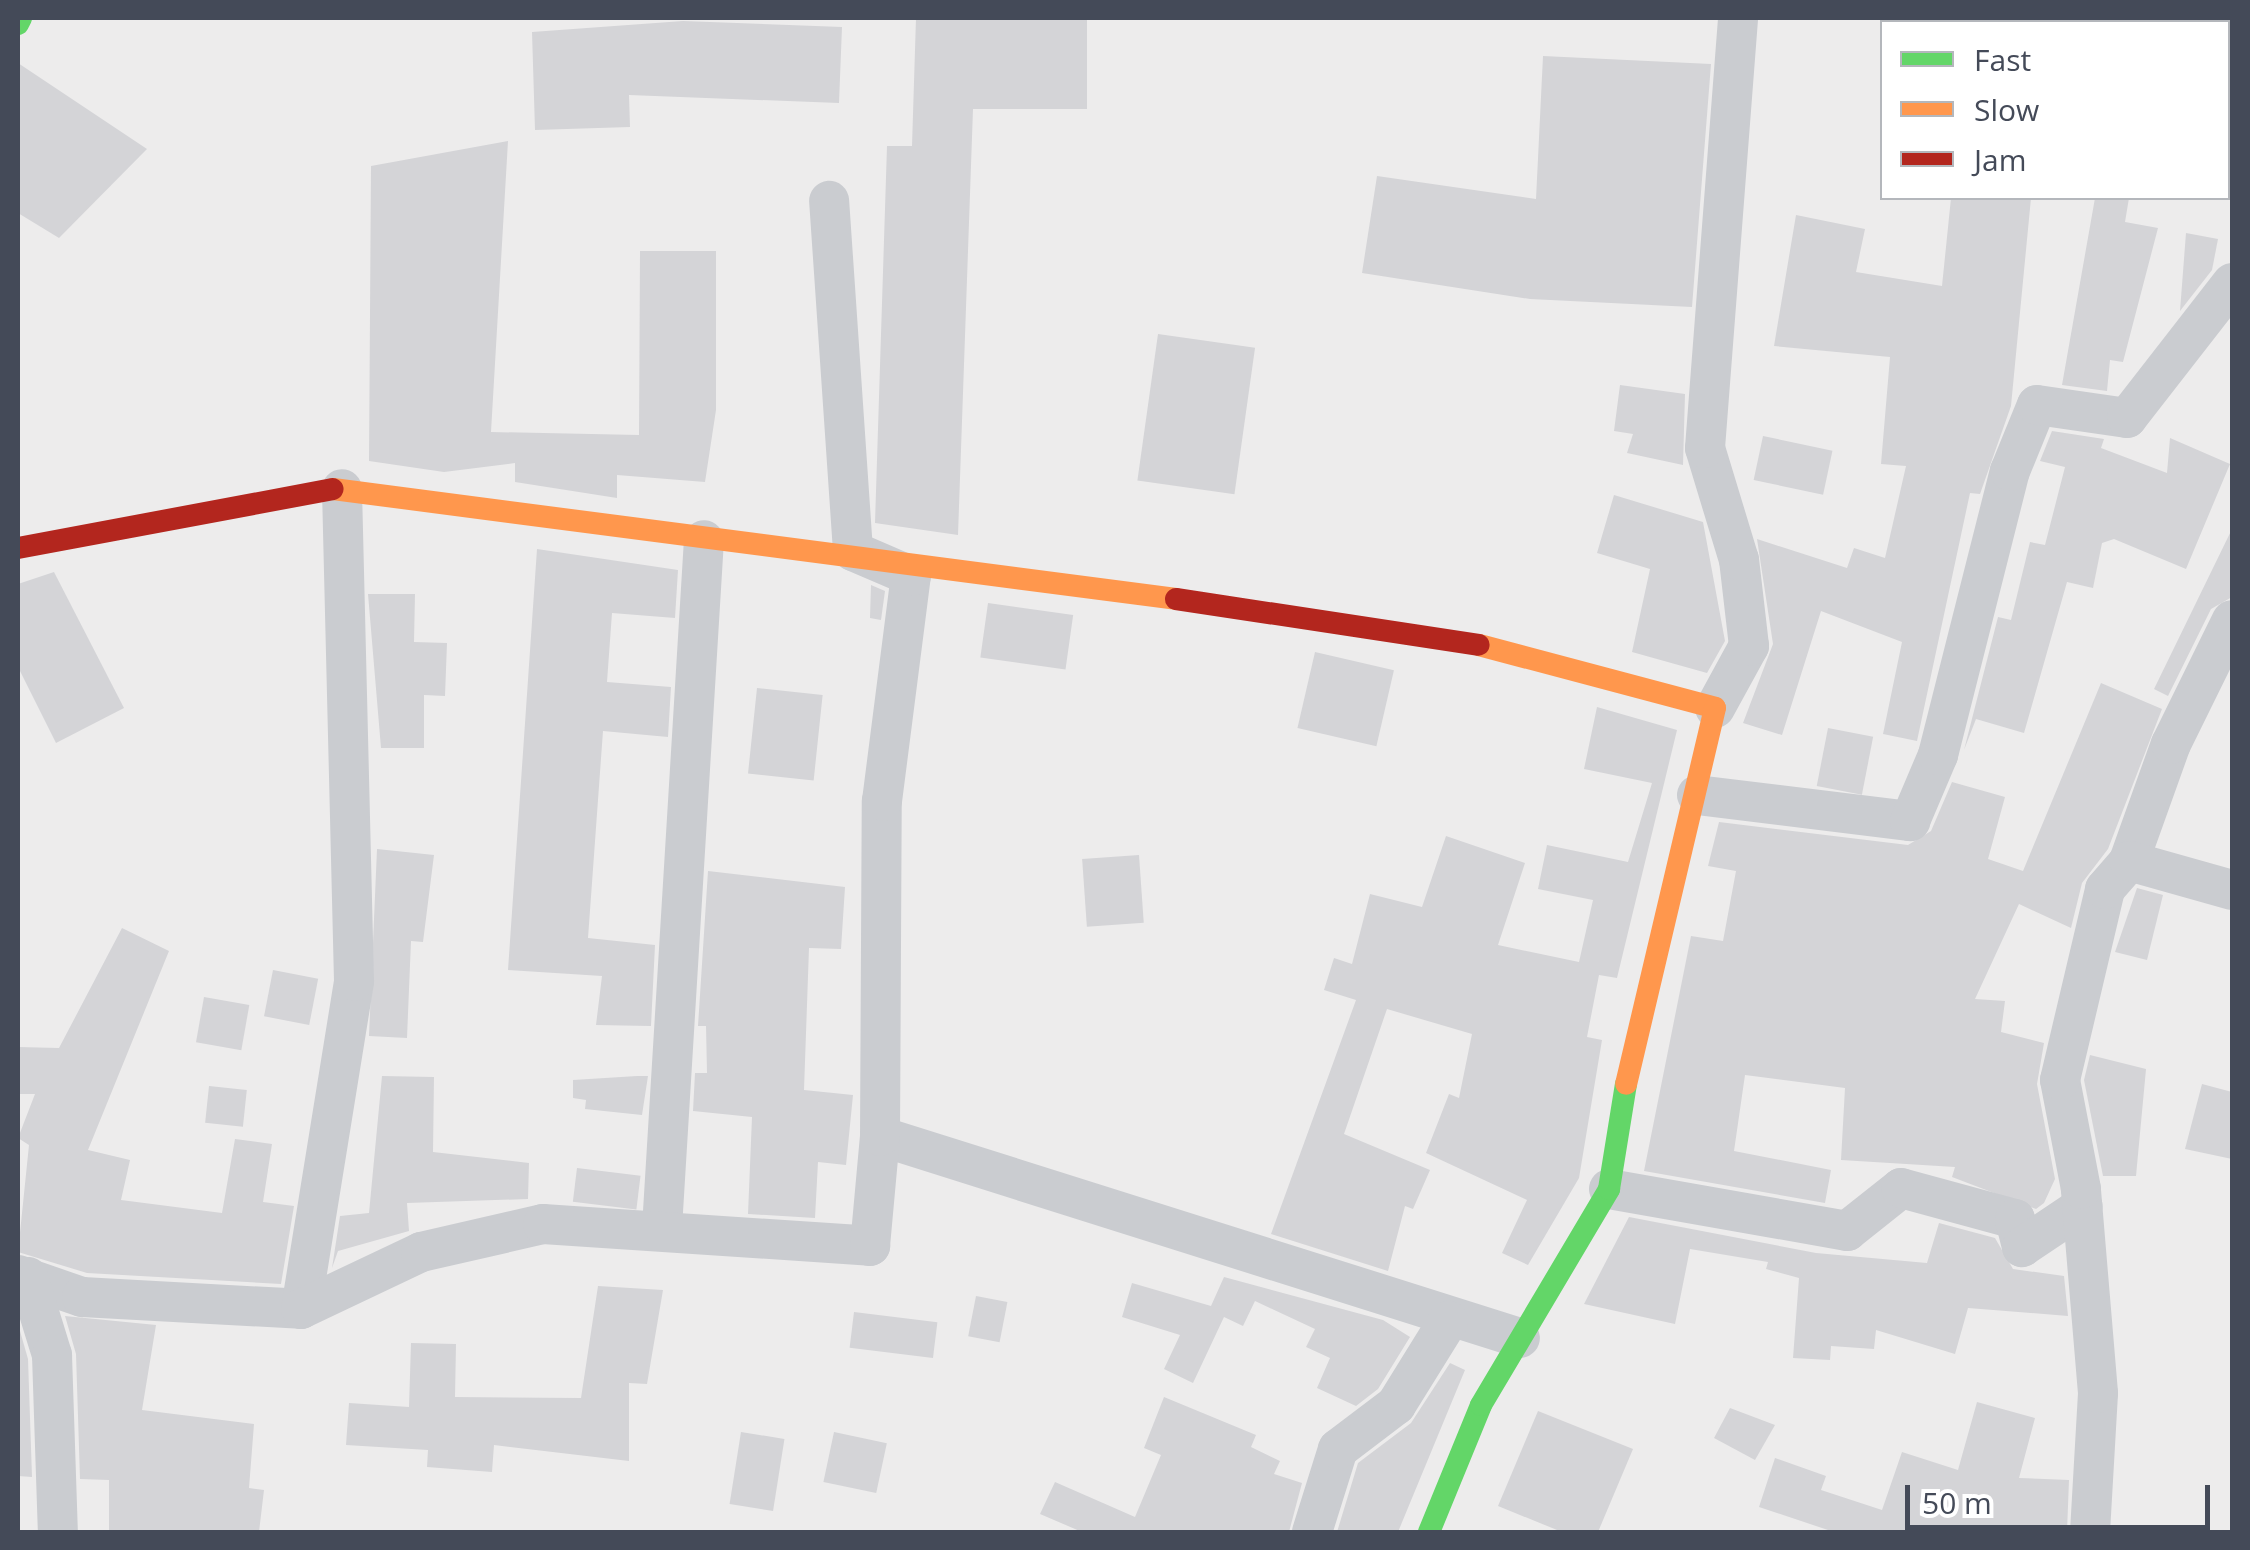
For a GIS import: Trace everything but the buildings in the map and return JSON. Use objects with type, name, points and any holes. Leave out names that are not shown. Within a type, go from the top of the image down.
[{"type":"street","points":[[1431,1532],[1481,1405],[1609,1189],[1632,1051],[1715,708],[1749,646],[1739,560],[1705,448],[1738,18]]},
{"type":"street","points":[[829,201],[853,551]]},
{"type":"street","points":[[1696,794],[1910,821],[1938,755],[2010,472],[2037,405],[2126,418],[2232,282]]},
{"type":"street","points":[[18,548],[295,490],[342,489],[704,540],[853,551],[1502,648],[1715,708]]},
{"type":"street","points":[[301,1309],[354,981],[342,489]]},
{"type":"street","points":[[662,1228],[704,540]]},
{"type":"street","points":[[23,1276],[82,1297],[301,1309],[420,1252],[543,1224],[662,1228],[870,1246],[880,1136],[882,801],[911,576],[853,551]]},
{"type":"street","points":[[2090,1532],[2098,1393],[2083,1206],[2060,1080],[2105,889],[2129,861],[2171,744],[2232,620]]},
{"type":"street","points":[[2129,861],[2232,890]]},
{"type":"street","points":[[880,1136],[1448,1321],[1520,1338]]},
{"type":"street","points":[[1609,1189],[1847,1231],[1902,1188],[2015,1219],[2022,1247],[2083,1206]]},
{"type":"street","points":[[23,1276],[52,1356],[58,1532]]},
{"type":"street","points":[[1312,1532],[1338,1449],[1396,1404],[1448,1321]]},
{"type":"traffic: fast","points":[[18,24],[21,18]]},
{"type":"traffic: fast","points":[[1429,1532],[1481,1405],[1609,1189],[1626,1084]]},
{"type":"traffic: slow","points":[[333,489],[1176,599]]},
{"type":"traffic: slow","points":[[1479,645],[1715,708],[1626,1084]]},
{"type":"traffic: jam","points":[[18,548],[333,489]]},
{"type":"traffic: jam","points":[[1176,599],[1479,645]]}]
